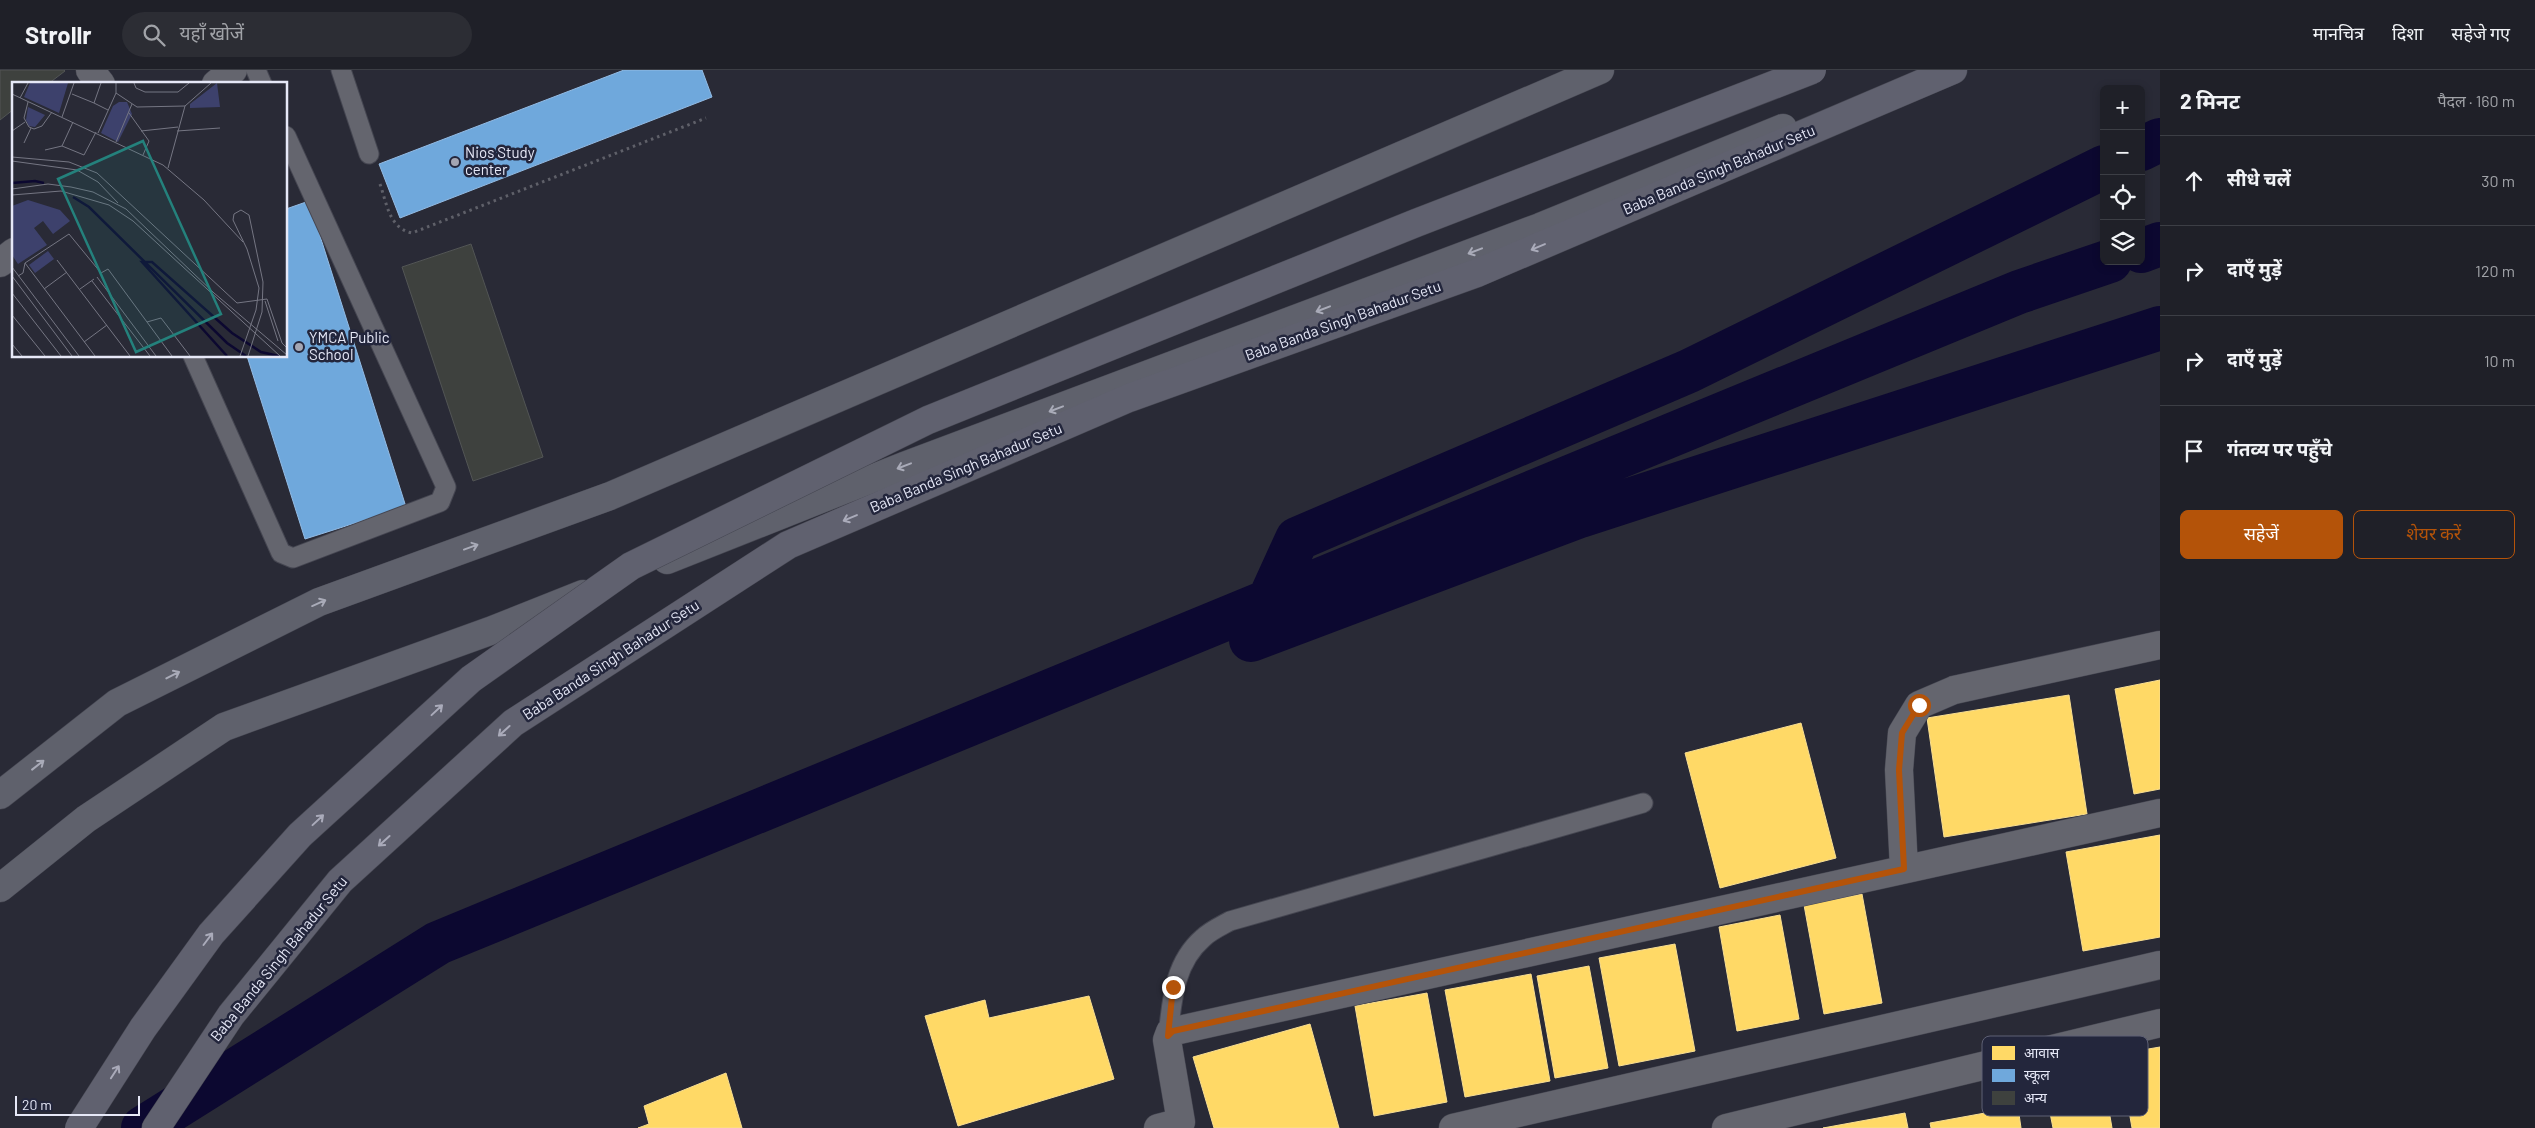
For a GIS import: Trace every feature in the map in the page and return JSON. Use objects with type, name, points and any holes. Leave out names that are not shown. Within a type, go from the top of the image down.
[{"type":"highway","points":[[79,1128],[143,1028],[211,934],[300,835],[471,678],[631,566],[928,420],[1416,223],[1812,70]]},
{"type":"highway","name":"Baba Banda Singh Bahadur Setu","points":[[156,1128],[231,1015],[347,874],[513,723],[788,545],[1129,398],[1477,273],[1953,70]]},
{"type":"street","points":[[90,70],[99,82]]},
{"type":"street","points":[[218,82],[233,70]]},
{"type":"street","points":[[0,795],[117,703],[319,602],[610,496],[1600,70]]},
{"type":"street","points":[[0,888],[86,818],[224,727],[490,631],[904,466],[1540,227],[1926,70]]},
{"type":"street","points":[[0,263],[12,254]]},
{"type":"street","points":[[1904,869],[1899,770],[1902,733],[1919,705],[1954,690],[2160,645]]},
{"type":"street","points":[[1174,1126],[1168,1036],[1173,1031],[2160,812]]},
{"type":"street","points":[[1453,1128],[2160,965]]},
{"type":"street","points":[[2103,1036],[2160,1022]]},
{"type":"street","points":[[1726,1128],[1982,1065]]},
{"type":"lane","points":[[256,70],[261,82]]},
{"type":"lane","points":[[341,70],[369,154]]},
{"type":"lane","points":[[194,358],[281,553],[293,558],[440,502],[444,495],[446,487],[288,140]]},
{"type":"lane","points":[[1168,1036],[1173,987],[1186,959],[1203,937],[1230,921],[1643,804]]},
{"type":"path","points":[[369,154],[395,225],[402,231],[412,233],[706,118]]},
{"type":"building: आवास","points":[[2160,680],[2160,789],[2134,794],[2115,689]]},
{"type":"building: आवास","points":[[2069,695],[2087,814],[1944,837],[1927,718]]},
{"type":"building: आवास","points":[[1801,723],[1836,858],[1720,888],[1685,753]]},
{"type":"building: आवास","points":[[2160,835],[2160,937],[2083,951],[2066,852]]},
{"type":"building: आवास","points":[[1862,894],[1882,1003],[1824,1014],[1804,905]]},
{"type":"building: आवास","points":[[1780,915],[1799,1019],[1737,1031],[1719,927]]},
{"type":"building: आवास","points":[[1675,944],[1695,1051],[1619,1066],[1599,958]]},
{"type":"building: आवास","points":[[1589,966],[1608,1068],[1555,1078],[1537,976]]},
{"type":"building: आवास","points":[[1531,974],[1550,1081],[1465,1097],[1445,990]]},
{"type":"building: आवास","points":[[1427,993],[1447,1102],[1374,1116],[1355,1006]]},
{"type":"building: आवास","points":[[1089,996],[1114,1079],[958,1126],[925,1016],[985,1000],[989,1018]]},
{"type":"building: आवास","points":[[1310,1024],[1339,1128],[1214,1128],[1193,1057]]},
{"type":"building: आवास","points":[[2160,1047],[2160,1128],[2132,1128],[2130,1116],[2148,1116],[2148,1049]]},
{"type":"building: आवास","points":[[726,1073],[742,1128],[638,1128],[649,1124],[644,1106]]},
{"type":"building: आवास","points":[[1905,1113],[1908,1128],[1823,1128]]},
{"type":"building: आवास","points":[[1982,1114],[1982,1116],[2019,1116],[2021,1128],[1931,1128],[1930,1123]]},
{"type":"building: आवास","points":[[2051,1116],[2110,1116],[2112,1128],[2053,1128]]},
{"type":"building: स्कूल","points":[[624,70],[702,70],[712,97],[400,218],[379,164]]},
{"type":"building: स्कूल","points":[[309,201],[406,507],[305,539],[248,358],[288,358],[288,208]]},
{"type":"building: अन्य","points":[[0,70],[65,71],[51,82],[12,82],[12,111],[0,120]]},
{"type":"building: अन्य","points":[[471,244],[543,457],[473,481],[402,267]]},
{"type":"waterway","points":[[2145,147],[2160,140]]},
{"type":"waterway","points":[[2100,169],[1689,371],[1297,539],[1251,640],[1580,516],[2160,328]]},
{"type":"waterway","points":[[2145,250],[2160,244]]},
{"type":"waterway","points":[[143,1128],[438,943],[2019,292],[2100,264]]},
{"type":"place","name":"Nios Study center","points":[[455,162]]},
{"type":"place","name":"YMCA Public School","points":[[299,347]]},
{"type":"route","points":[[1173,987],[1168,1036],[1173,1031],[1904,869],[1899,770],[1902,733],[1919,705]]}]
